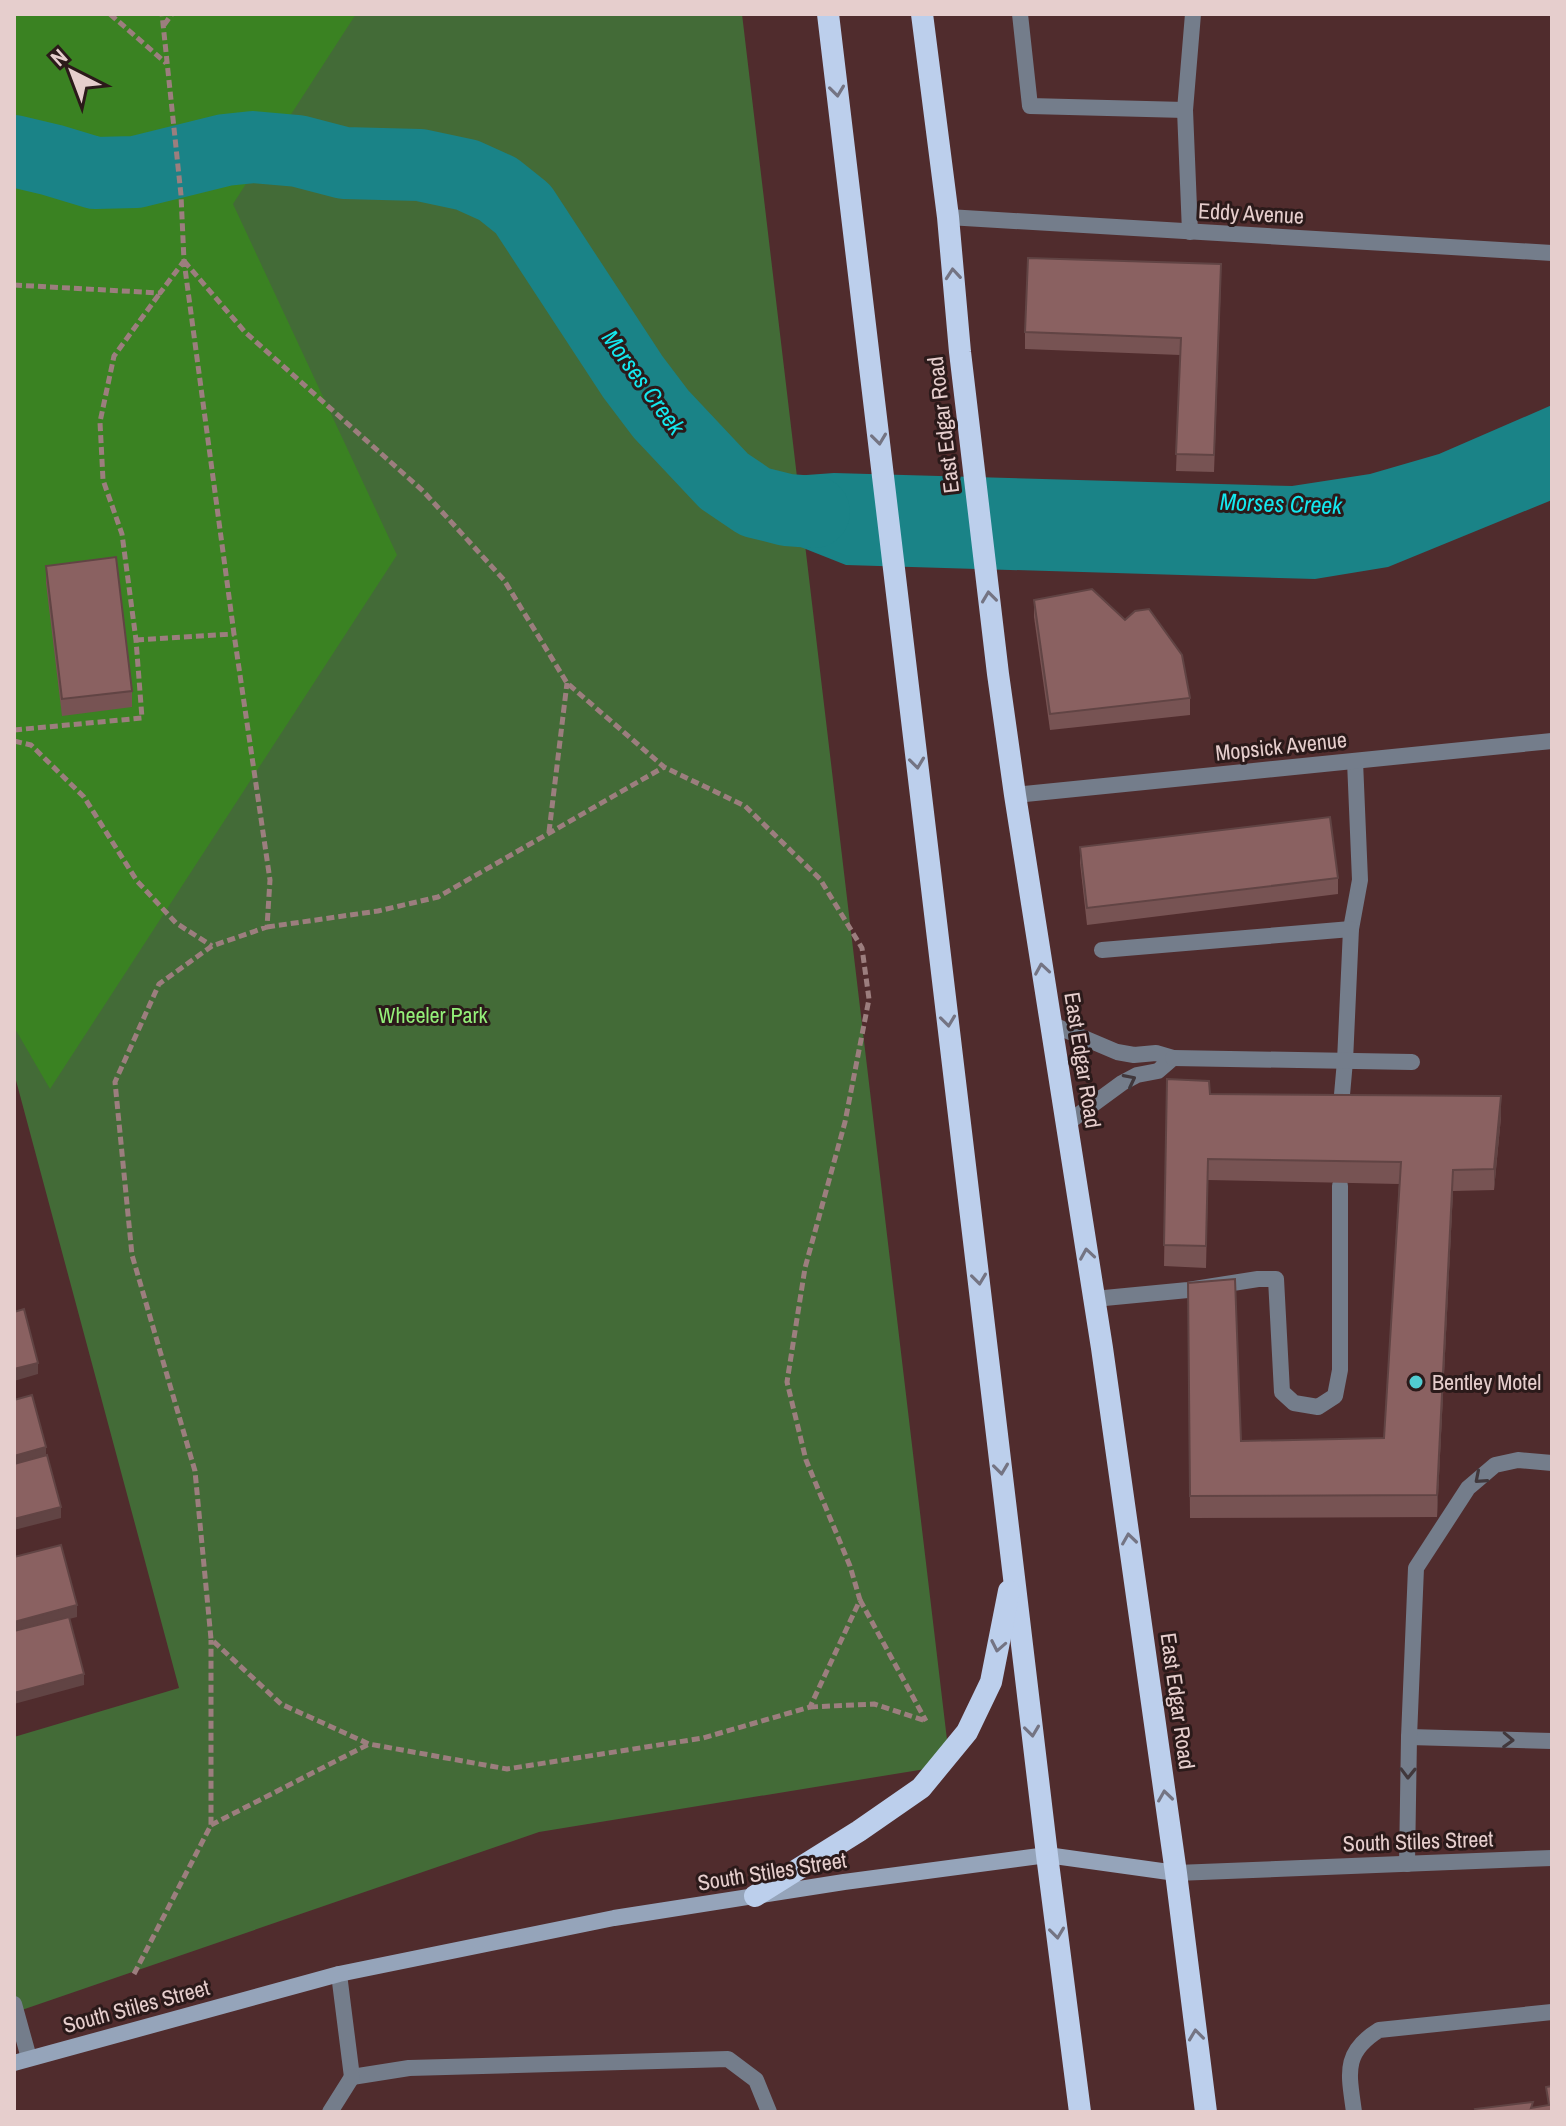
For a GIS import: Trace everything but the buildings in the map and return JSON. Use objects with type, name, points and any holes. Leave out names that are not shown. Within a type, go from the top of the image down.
[{"type":"highway","points":[[828,14],[1080,2112]]},
{"type":"highway","name":"East Edgar Road","points":[[922,14],[948,217],[960,352],[998,674],[1094,1299],[1176,1873],[1206,2112]]},
{"type":"highway","points":[[755,1896],[921,1788],[967,1732],[991,1682],[1013,1570]]},
{"type":"main road","name":"South Stiles Street","points":[[22,2060],[339,1974],[614,1918],[1047,1855],[1176,1873]]},
{"type":"street","points":[[1020,14],[1030,106],[1185,110]]},
{"type":"street","points":[[1190,232],[1185,110],[1193,14]]},
{"type":"street","name":"Eddy Avenue","points":[[948,217],[1552,253]]},
{"type":"street","name":"Mopsick Avenue","points":[[1015,795],[1552,741]]},
{"type":"street","points":[[1340,1119],[1351,929],[1360,880],[1355,761]]},
{"type":"street","points":[[1102,950],[1351,929]]},
{"type":"street","points":[[1051,1024],[1117,1052],[1134,1055],[1156,1053],[1173,1058],[1412,1062]]},
{"type":"street","points":[[1066,1124],[1122,1083],[1137,1075],[1158,1071],[1173,1058]]},
{"type":"street","points":[[1094,1299],[1276,1279],[1282,1392],[1294,1403],[1318,1407],[1335,1396],[1340,1370],[1340,1186]]},
{"type":"street","points":[[1407,1864],[1416,1568],[1468,1488],[1495,1465],[1518,1460],[1552,1463]]},
{"type":"street","points":[[1409,1737],[1552,1741]]},
{"type":"street","name":"South Stiles Street","points":[[1176,1873],[1552,1858]]},
{"type":"street","points":[[330,2112],[352,2077],[339,1974]]},
{"type":"street","points":[[14,2004],[22,2060]]},
{"type":"street","points":[[1354,2112],[1349,2072],[1351,2060],[1366,2038],[1379,2030],[1552,2012]]},
{"type":"street","points":[[352,2077],[409,2068],[728,2059],[756,2080],[769,2112]]},
{"type":"path","points":[[110,14],[167,64]]},
{"type":"path","points":[[162,14],[181,195],[184,261],[270,880],[267,927]]},
{"type":"path","points":[[163,26],[172,14]]},
{"type":"path","points":[[14,730],[142,718],[136,640],[122,534],[103,480],[100,422],[114,356],[184,261]]},
{"type":"path","points":[[184,261],[245,332],[423,491],[504,580],[567,683],[664,767],[745,806],[820,879],[862,948],[869,999],[845,1122],[805,1268],[787,1382],[806,1460],[850,1566],[860,1600],[926,1721],[874,1704],[810,1707],[703,1738],[507,1769],[369,1744],[281,1704],[211,1639]]},
{"type":"path","points":[[14,285],[160,293]]},
{"type":"path","points":[[136,640],[234,634]]},
{"type":"path","points":[[549,833],[567,683]]},
{"type":"path","points":[[14,741],[31,745],[84,797],[137,881],[176,923],[212,946]]},
{"type":"path","points":[[134,1974],[211,1825],[211,1639],[195,1471],[132,1255],[115,1082],[159,984],[212,946],[267,927],[378,911],[438,897],[664,767]]},
{"type":"path","points":[[810,1707],[860,1600]]},
{"type":"path","points":[[211,1825],[369,1744]]},
{"type":"green space","name":"Wheeler Park","points":[[14,14],[742,14],[950,1765],[539,1832],[16,2012],[14,1737],[179,1688],[14,1073]]},
{"type":"green space","points":[[14,14],[356,14],[233,204],[397,555],[50,1089],[14,1027]]},
{"type":"water","points":[[1552,405],[1552,500],[1388,567],[1315,579],[846,565],[788,542],[751,515],[724,481],[834,473],[1292,486],[1370,474],[1439,454]]},
{"type":"waterway","name":"Morses Creek","points":[[14,151],[95,173],[136,172],[225,150],[253,147],[298,151],[344,163],[420,165],[467,175],[498,189],[523,209],[633,377],[661,414],[724,481],[755,502],[787,510],[814,512]]},
{"type":"place","name":"Bentley Motel","points":[[1416,1382]]}]
